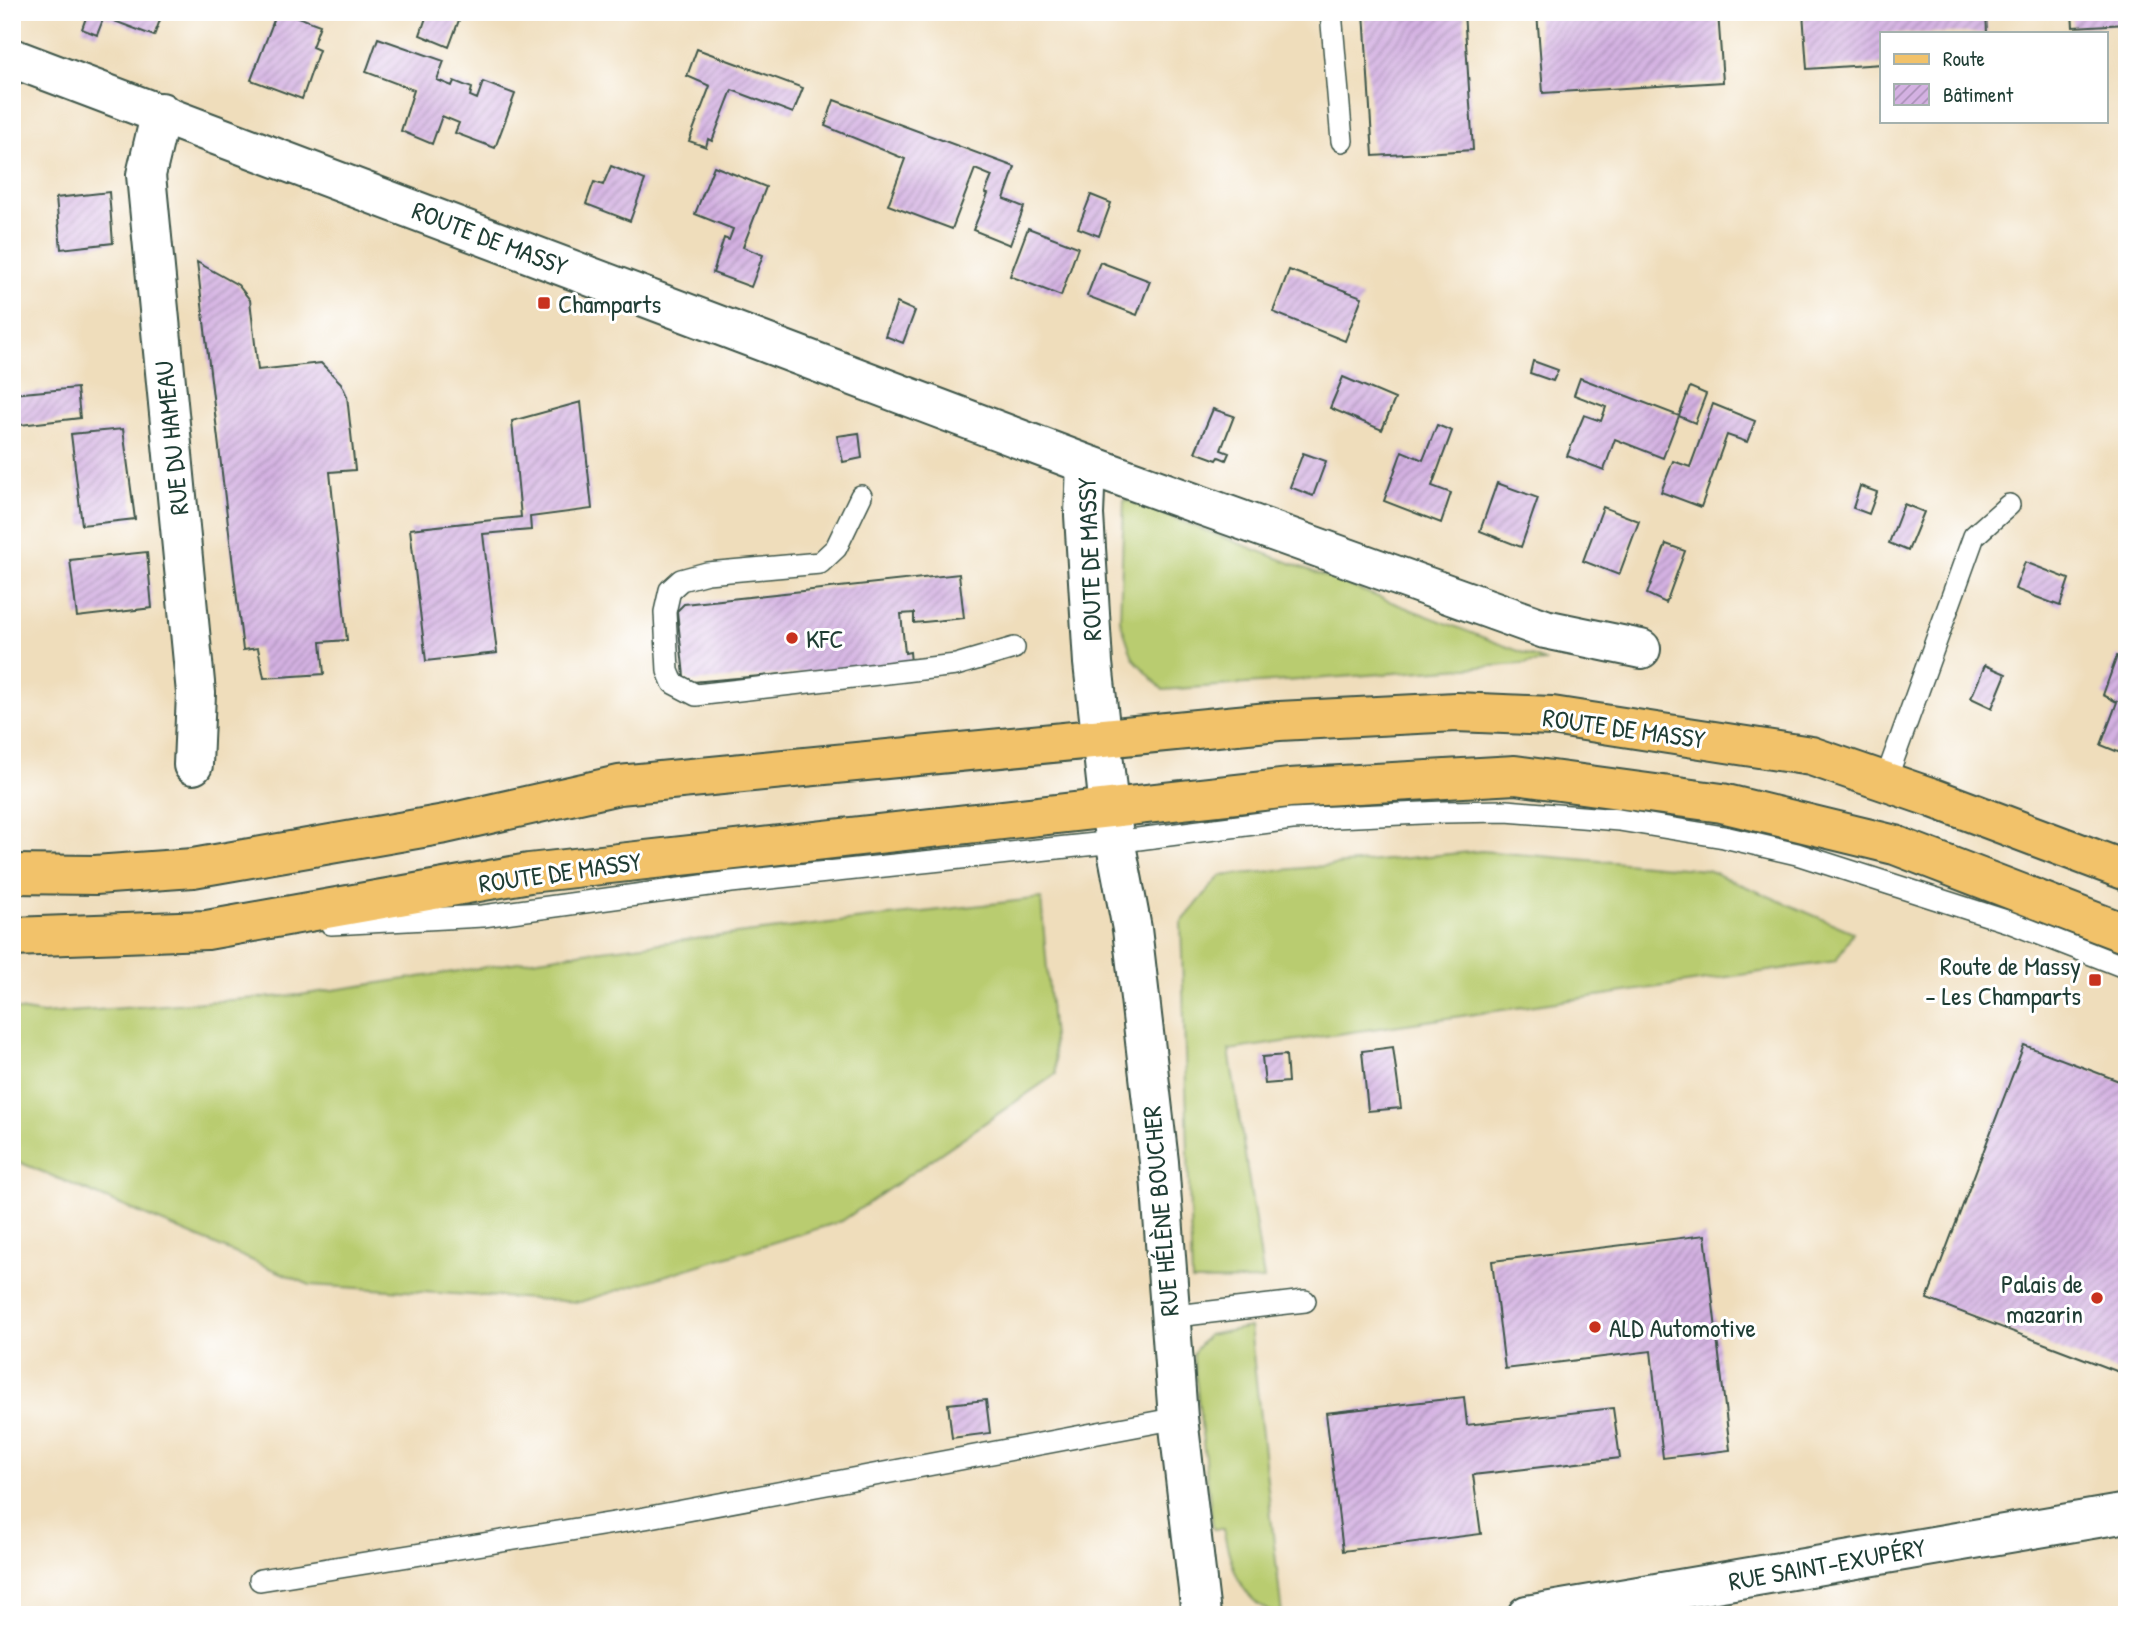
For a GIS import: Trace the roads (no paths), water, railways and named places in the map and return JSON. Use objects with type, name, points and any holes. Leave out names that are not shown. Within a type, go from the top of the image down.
[{"type":"main road","name":"ROUTE DE MASSY","points":[[12,874],[94,875],[192,868],[445,824],[619,785],[1279,721],[1456,712],[1552,716],[1811,756],[2127,871]]},
{"type":"main road","name":"ROUTE DE MASSY","points":[[12,937],[207,930],[530,873],[1112,825],[1289,788],[1515,775],[1722,803],[1895,845],[2127,934]]},
{"type":"street","name":"ROUTE DE MASSY","points":[[12,58],[161,112],[1086,464],[1545,629],[1641,649]]},
{"type":"street","name":"RUE DU HAMEAU","points":[[161,112],[146,174],[196,693],[193,765]]},
{"type":"street","name":"ROUTE DE MASSY","points":[[1086,464],[1084,514],[1091,640],[1112,825]]},
{"type":"street","name":"RUE HÉLÈNE BOUCHER","points":[[1112,825],[1132,929],[1158,1162],[1168,1317],[1178,1418],[1201,1615]]},
{"type":"street","name":"RUE SAINT-EXUPÉRY","points":[[1527,1615],[2127,1513]]},
{"type":"lane","points":[[1331,12],[1342,141]]},
{"type":"lane","points":[[861,496],[836,548],[820,563],[707,573],[681,580],[670,590],[665,612],[666,649],[668,671],[673,683],[696,695],[956,665],[1014,648]]},
{"type":"lane","points":[[1885,782],[1974,536],[2009,505]]},
{"type":"lane","points":[[1112,825],[1292,820],[1444,811],[1506,811],[1619,820],[1724,837],[1797,854],[2009,922],[2127,968]]},
{"type":"lane","points":[[12,856],[94,875]]},
{"type":"lane","points":[[1168,1317],[1305,1301]]},
{"type":"lane","points":[[260,1580],[645,1518],[1178,1418]]},
{"type":"place","name":"Champarts","points":[[544,303]]},
{"type":"place","name":"KFC","points":[[792,638]]},
{"type":"place","name":"Route de Massy - Les Champarts","points":[[2095,980]]},
{"type":"place","name":"Palais de mazarin","points":[[2097,1298]]},
{"type":"place","name":"ALD Automotive","points":[[1595,1327]]}]
